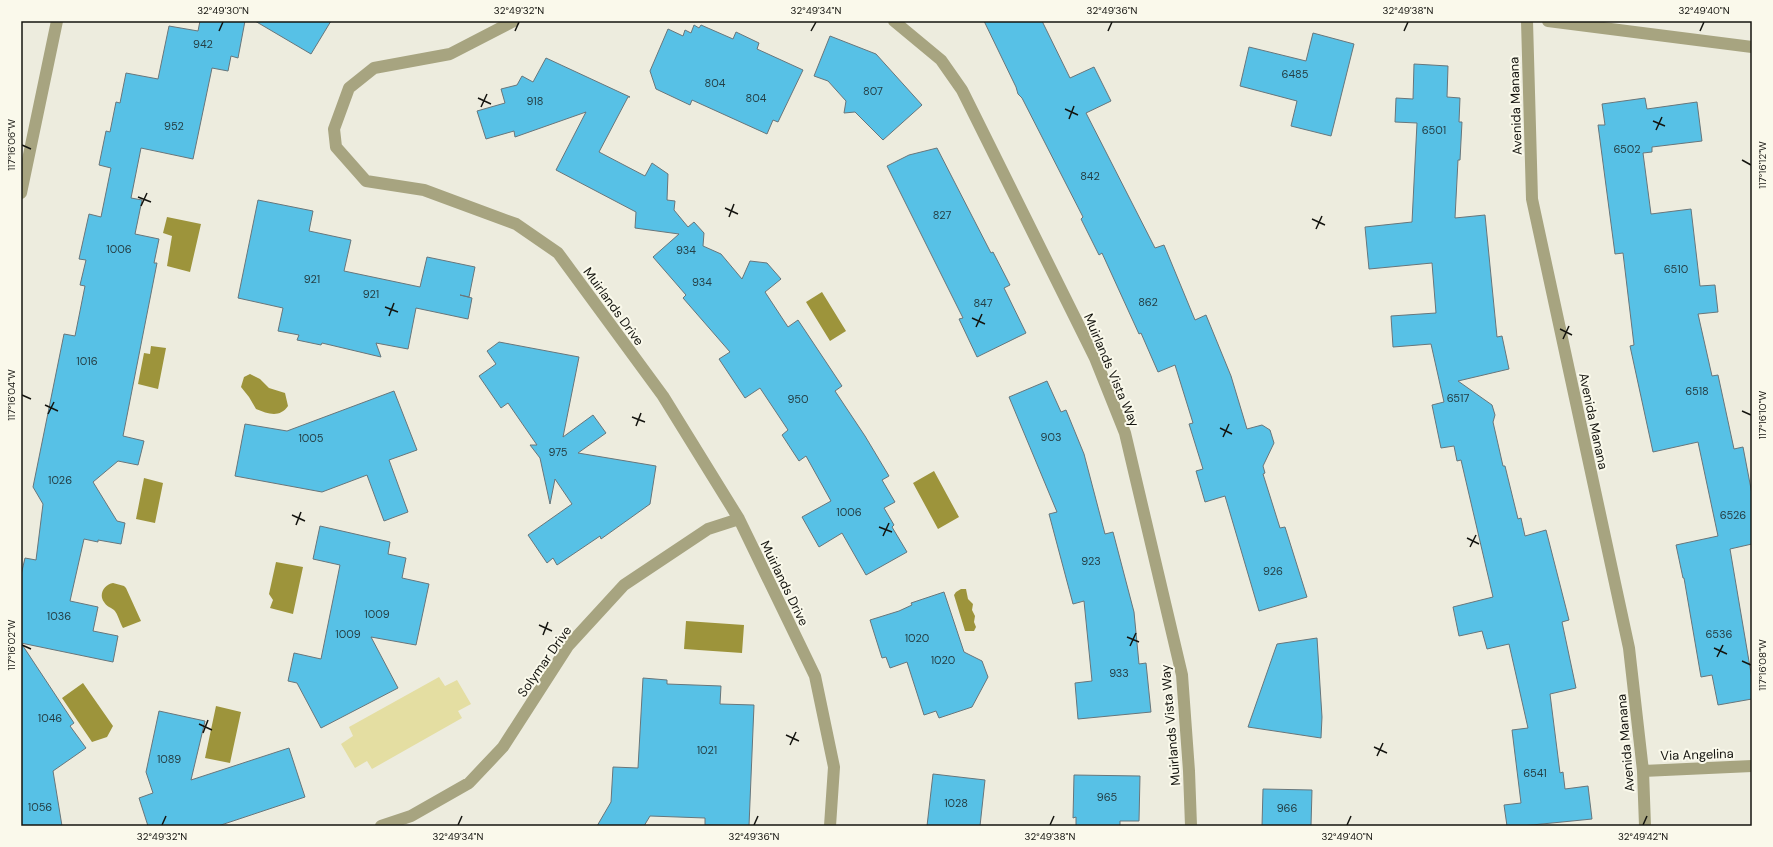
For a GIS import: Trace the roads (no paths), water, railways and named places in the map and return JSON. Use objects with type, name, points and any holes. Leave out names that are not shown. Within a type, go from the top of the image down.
[{"type":"street","points":[[21,193],[57,21]]},
{"type":"street","name":"Muirlands Drive","points":[[514,21],[450,54],[374,68],[349,88],[334,129],[336,147],[366,181],[424,190],[516,224],[558,253],[663,396],[739,519],[815,676],[834,767],[830,826]]},
{"type":"street","name":"Muirlands Vista Way","points":[[894,21],[941,60],[962,90],[1095,358],[1125,433],[1182,675],[1189,771],[1191,826]]},
{"type":"street","name":"Avenida Manana","points":[[1527,21],[1532,199],[1629,648],[1643,771],[1645,826]]},
{"type":"street","points":[[1548,21],[1752,47]]},
{"type":"street","name":"Solymar Drive","points":[[381,826],[411,816],[468,783],[503,747],[568,646],[624,584],[708,529],[739,519]]},
{"type":"street","name":"Via Angelina","points":[[1643,771],[1752,766]]}]
